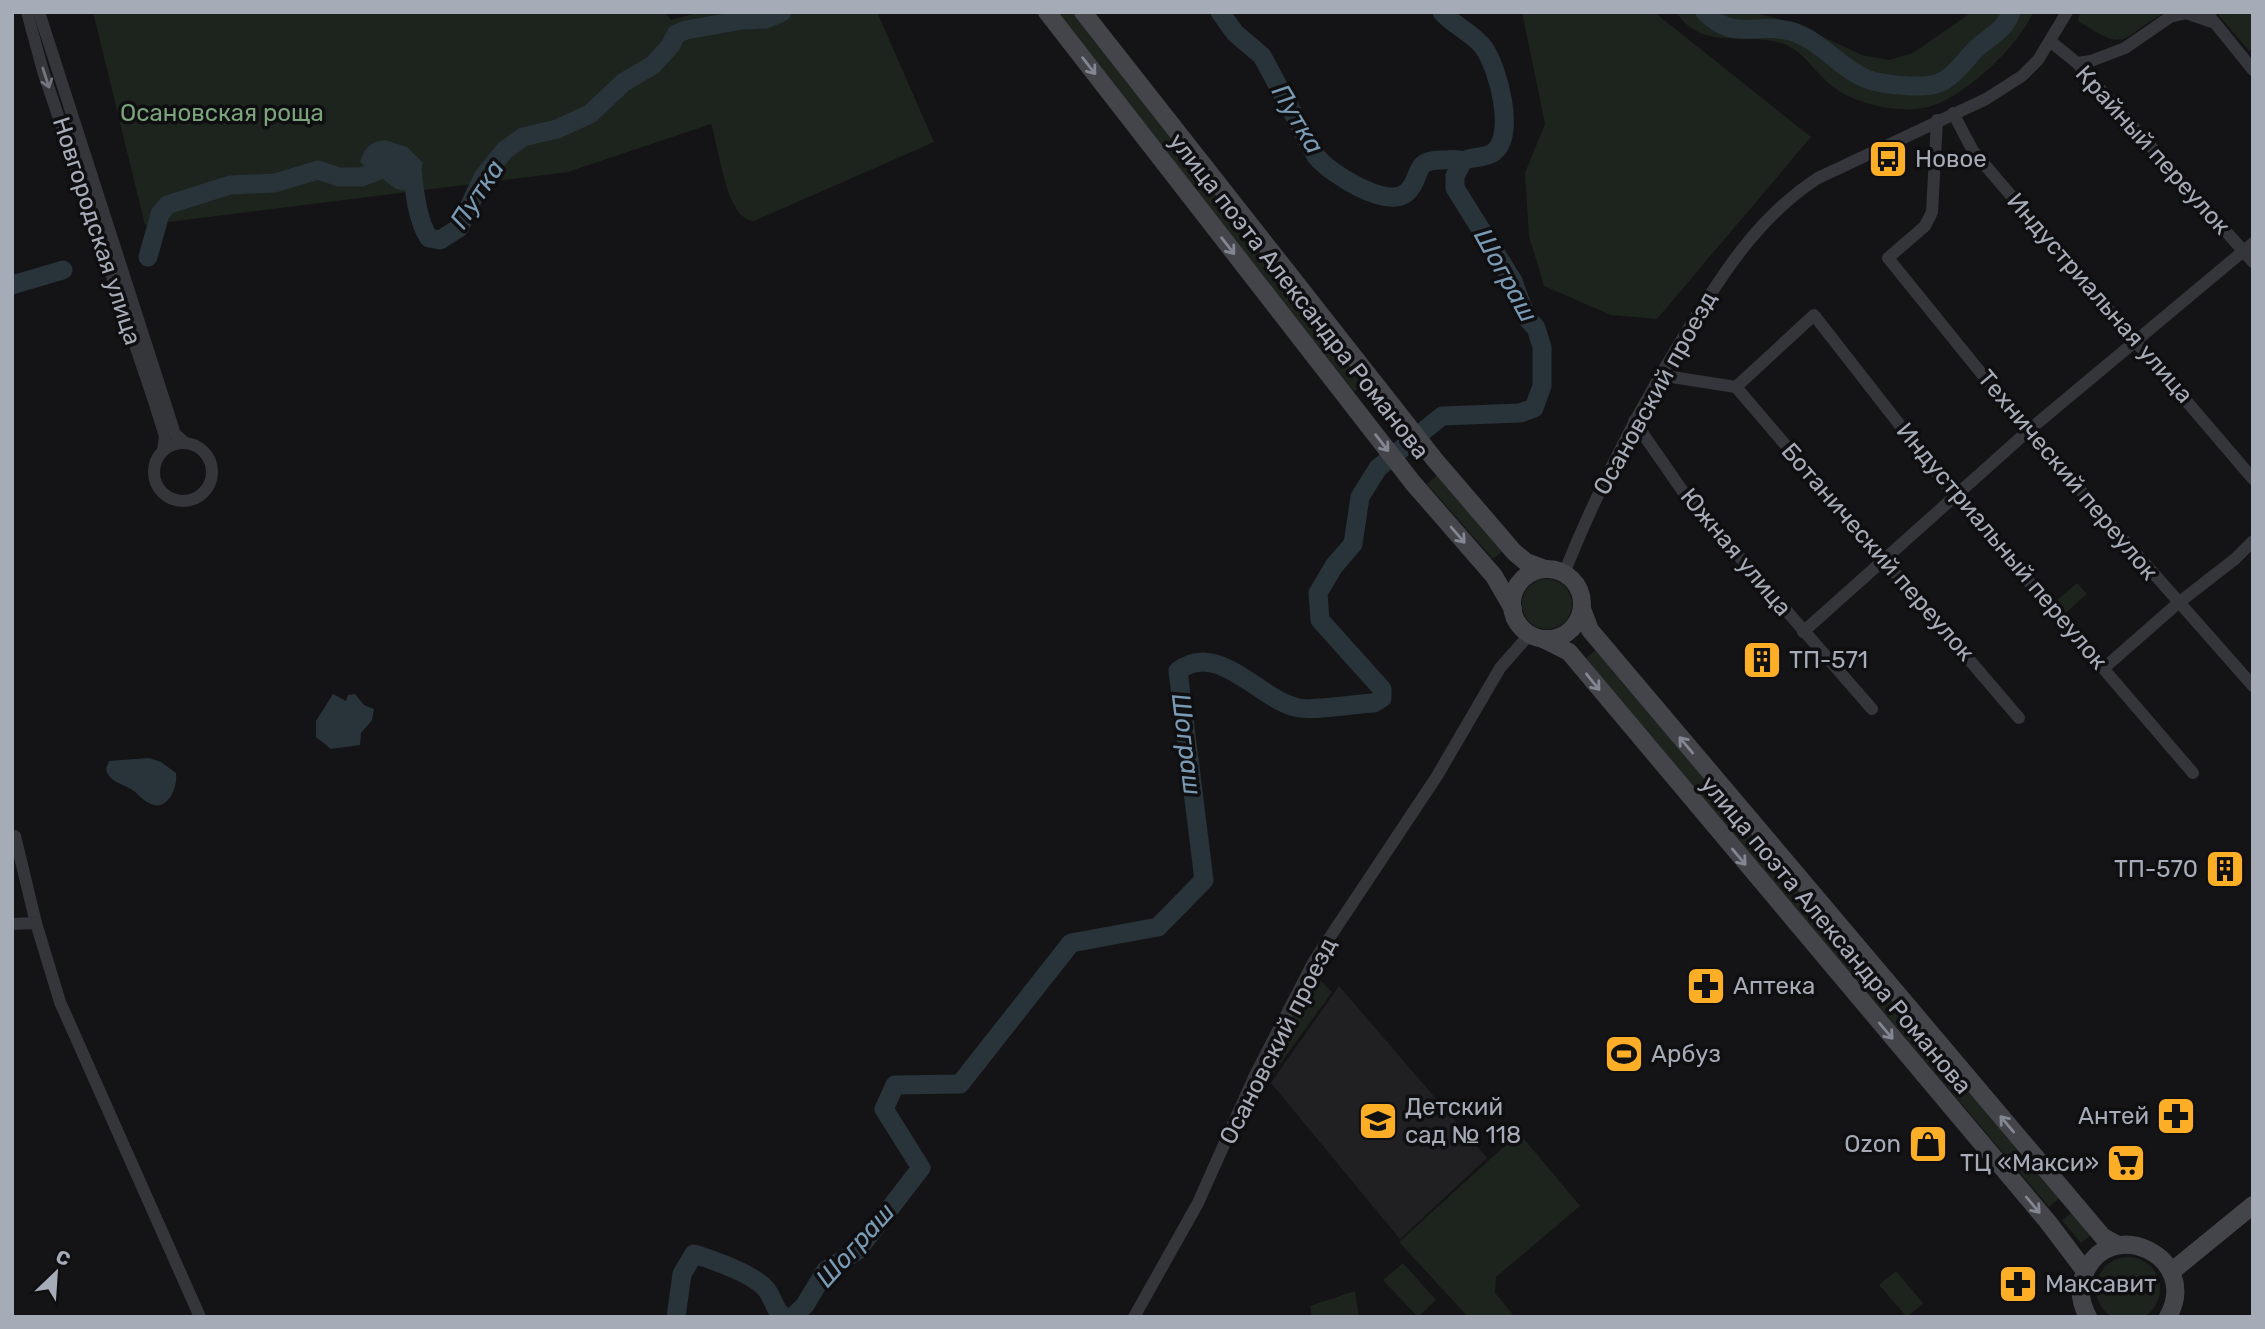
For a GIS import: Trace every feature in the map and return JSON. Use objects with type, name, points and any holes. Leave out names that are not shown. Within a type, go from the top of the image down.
[{"type":"main road","name":"улица поэта Александра Романова","points":[[1047,12],[1413,483],[1494,576],[1513,609]]},
{"type":"main road","name":"улица поэта Александра Романова","points":[[1083,12],[1435,460],[1514,552],[1526,562],[1545,569]]},
{"type":"main road","points":[[1545,569],[1564,573],[1578,587],[1582,609],[1577,623],[1567,634],[1536,637],[1516,621],[1513,609],[1518,584],[1527,575],[1545,569]]},
{"type":"main road","name":"улица поэта Александра Романова","points":[[1582,609],[1590,630],[1733,802],[2103,1237],[2119,1245]]},
{"type":"main road","name":"улица поэта Александра Романова","points":[[1536,637],[1569,652],[2048,1222],[2085,1272]]},
{"type":"main road","points":[[2171,1272],[2253,1205]]},
{"type":"main road","points":[[2088,1317],[2081,1295],[2085,1272],[2102,1252],[2119,1245],[2136,1245],[2151,1251],[2171,1272],[2175,1293],[2168,1317]]},
{"type":"street","name":"Новгородская улица","points":[[27,12],[43,71],[154,401],[164,436],[163,451]]},
{"type":"street","name":"Новгородская улица","points":[[39,12],[175,434],[185,443]]},
{"type":"street","name":"Осановский проезд","points":[[1564,573],[1588,513],[1659,375],[1714,286],[1753,233],[1784,203],[1842,164],[1986,99],[2022,76],[2050,41],[2067,12]]},
{"type":"street","points":[[2206,12],[2253,69]]},
{"type":"street","points":[[2077,63],[2105,57],[2125,48],[2170,17],[2186,13],[2215,23]]},
{"type":"street","name":"Крайный переулок","points":[[2050,41],[2077,63],[2248,247],[2253,262]]},
{"type":"street","name":"Индустриальная улица","points":[[1953,114],[1973,151],[2253,479]]},
{"type":"street","name":"Технический переулок","points":[[1937,120],[1932,212],[1925,226],[1888,258],[2028,432],[2177,604],[2253,686]]},
{"type":"street","points":[[1803,632],[2028,432],[2248,247]]},
{"type":"street","name":"Индустриальный переулок","points":[[1737,387],[1814,315],[1956,497],[2193,773]]},
{"type":"street","points":[[1659,375],[1737,387]]},
{"type":"street","name":"Ботанический переулок","points":[[1737,387],[2020,718]]},
{"type":"street","name":"Южная улица","points":[[1634,421],[1684,494],[1872,709]]},
{"type":"street","points":[[185,443],[202,450],[212,469],[206,489],[190,500],[173,499],[159,487],[154,470],[163,451],[185,443]]},
{"type":"street","points":[[2104,667],[2177,604],[2235,559],[2253,541]]},
{"type":"street","name":"Осановский проезд","points":[[1134,1317],[1198,1203],[1255,1076],[1314,961],[1437,776],[1500,668],[1536,637]]},
{"type":"street","points":[[15,836],[36,923],[60,1002],[200,1317]]},
{"type":"street","points":[[12,924],[36,923]]},
{"type":"shaded area","points":[[385,140],[407,147],[423,163],[416,184],[406,191],[396,189],[360,162],[368,146]]},
{"type":"shaded area","points":[[333,694],[346,701],[348,695],[355,694],[364,705],[374,709],[372,720],[361,733],[360,745],[331,749],[316,737],[316,721]]},
{"type":"shaded area","points":[[149,758],[161,762],[176,773],[173,792],[161,805],[147,802],[113,779],[106,769],[109,761]]},
{"type":"shaded area","name":"Детский сад № 118","points":[[1339,986],[1487,1158],[1400,1239],[1271,1083]]},
{"type":"green space","name":"Осановская роща","points":[[93,12],[665,12],[671,20],[700,12],[877,12],[934,142],[754,221],[744,217],[730,196],[711,124],[568,172],[145,225]]},
{"type":"green space","points":[[1056,12],[1073,12],[1365,383],[1354,392]]},
{"type":"green space","points":[[1522,12],[1654,12],[1811,137],[1657,319],[1611,315],[1544,286],[1529,236],[1525,173],[1545,124]]},
{"type":"green space","points":[[1676,12],[1751,12],[1791,22],[1862,55],[1889,60],[1913,53],[1972,12],[2033,12],[2003,55],[1958,93],[1928,107],[1893,109],[1868,104],[1845,95],[1784,44],[1725,38],[1698,32]]},
{"type":"green space","points":[[2080,12],[2166,12],[2124,39],[2116,40],[2078,21]]},
{"type":"green space","points":[[2216,12],[2253,12],[2253,48],[2249,51]]},
{"type":"green space","points":[[1438,474],[1504,550],[1493,559],[1427,484]]},
{"type":"green space","points":[[1547,579],[1565,586],[1572,604],[1565,622],[1547,629],[1529,622],[1522,604],[1529,586]]},
{"type":"green space","points":[[2077,583],[2087,594],[2064,614],[2054,603]]},
{"type":"green space","points":[[1597,649],[2061,1197],[2049,1207],[1585,659]]},
{"type":"green space","points":[[1314,974],[1332,992],[1265,1085],[1260,1079]]},
{"type":"green space","points":[[1519,1133],[1580,1206],[1496,1277],[1495,1293],[1515,1317],[1468,1317],[1399,1242]]},
{"type":"green space","points":[[2073,1212],[2091,1235],[2081,1243],[2062,1220]]},
{"type":"green space","points":[[2128,1257],[2140,1259],[2151,1266],[2158,1277],[2158,1301],[2151,1312],[2140,1319],[2128,1321],[2116,1319],[2105,1312],[2098,1301],[2096,1289],[2098,1277],[2105,1266],[2116,1259]]},
{"type":"green space","points":[[1403,1263],[1436,1300],[1418,1317],[1383,1280]]},
{"type":"green space","points":[[1896,1271],[1923,1303],[1907,1317],[1879,1285]]},
{"type":"green space","points":[[1355,1291],[1359,1317],[1312,1317],[1310,1306]]},
{"type":"waterway","name":"Путка","points":[[148,257],[160,214],[167,205],[230,185],[275,183],[318,170],[339,177],[361,177],[403,161],[412,168],[417,204],[425,231],[429,238],[440,240],[459,228],[483,177],[505,150],[523,137],[557,129],[590,114],[624,82],[653,65],[671,45],[676,34],[743,20],[766,19],[782,12]]},
{"type":"waterway","name":"Путка","points":[[1220,12],[1235,33],[1262,56],[1316,156],[1358,187],[1372,193],[1397,197],[1411,188],[1421,166],[1426,163],[1452,159],[1463,161]]},
{"type":"waterway","name":"Шограш","points":[[793,1317],[805,1305],[826,1270],[857,1251],[921,1168],[884,1109],[895,1085],[960,1084],[1071,943],[1158,927],[1204,880],[1178,671],[1193,663],[1208,662],[1224,667],[1269,695],[1299,708],[1374,703],[1382,698],[1382,689],[1320,620],[1318,593],[1334,566],[1353,544],[1360,497],[1378,468],[1442,416],[1520,413],[1534,408],[1542,386],[1542,347],[1536,328],[1526,317],[1513,281],[1455,188],[1455,176],[1463,161],[1490,154],[1500,143],[1504,131],[1503,101],[1495,70],[1484,48],[1442,12]]},
{"type":"waterway","name":"Шограш","points":[[1705,12],[1716,21],[1736,29],[1778,29],[1801,35],[1847,68],[1872,81],[1919,86],[1937,84],[1950,77],[1975,50],[2001,29],[2011,12]]},
{"type":"waterway","name":"Путка","points":[[12,285],[63,270]]},
{"type":"waterway","name":"Шограш","points":[[676,1317],[682,1274],[694,1254],[733,1268],[760,1283],[785,1317]]},
{"type":"place","name":"Новое","points":[[1888,159]]},
{"type":"place","name":"ТП-571","points":[[1762,660]]},
{"type":"place","name":"ТП-570","points":[[2225,869]]},
{"type":"place","name":"Аптека","points":[[1706,986]]},
{"type":"place","name":"Арбуз","points":[[1624,1054]]},
{"type":"place","name":"Антей","points":[[2176,1116]]},
{"type":"place","name":"Детский сад № 118","points":[[1378,1121]]},
{"type":"place","name":"Ozon","points":[[1928,1144]]},
{"type":"place","name":"ТЦ «Макси»","points":[[2126,1163]]},
{"type":"place","name":"Максавит","points":[[2018,1284]]}]
